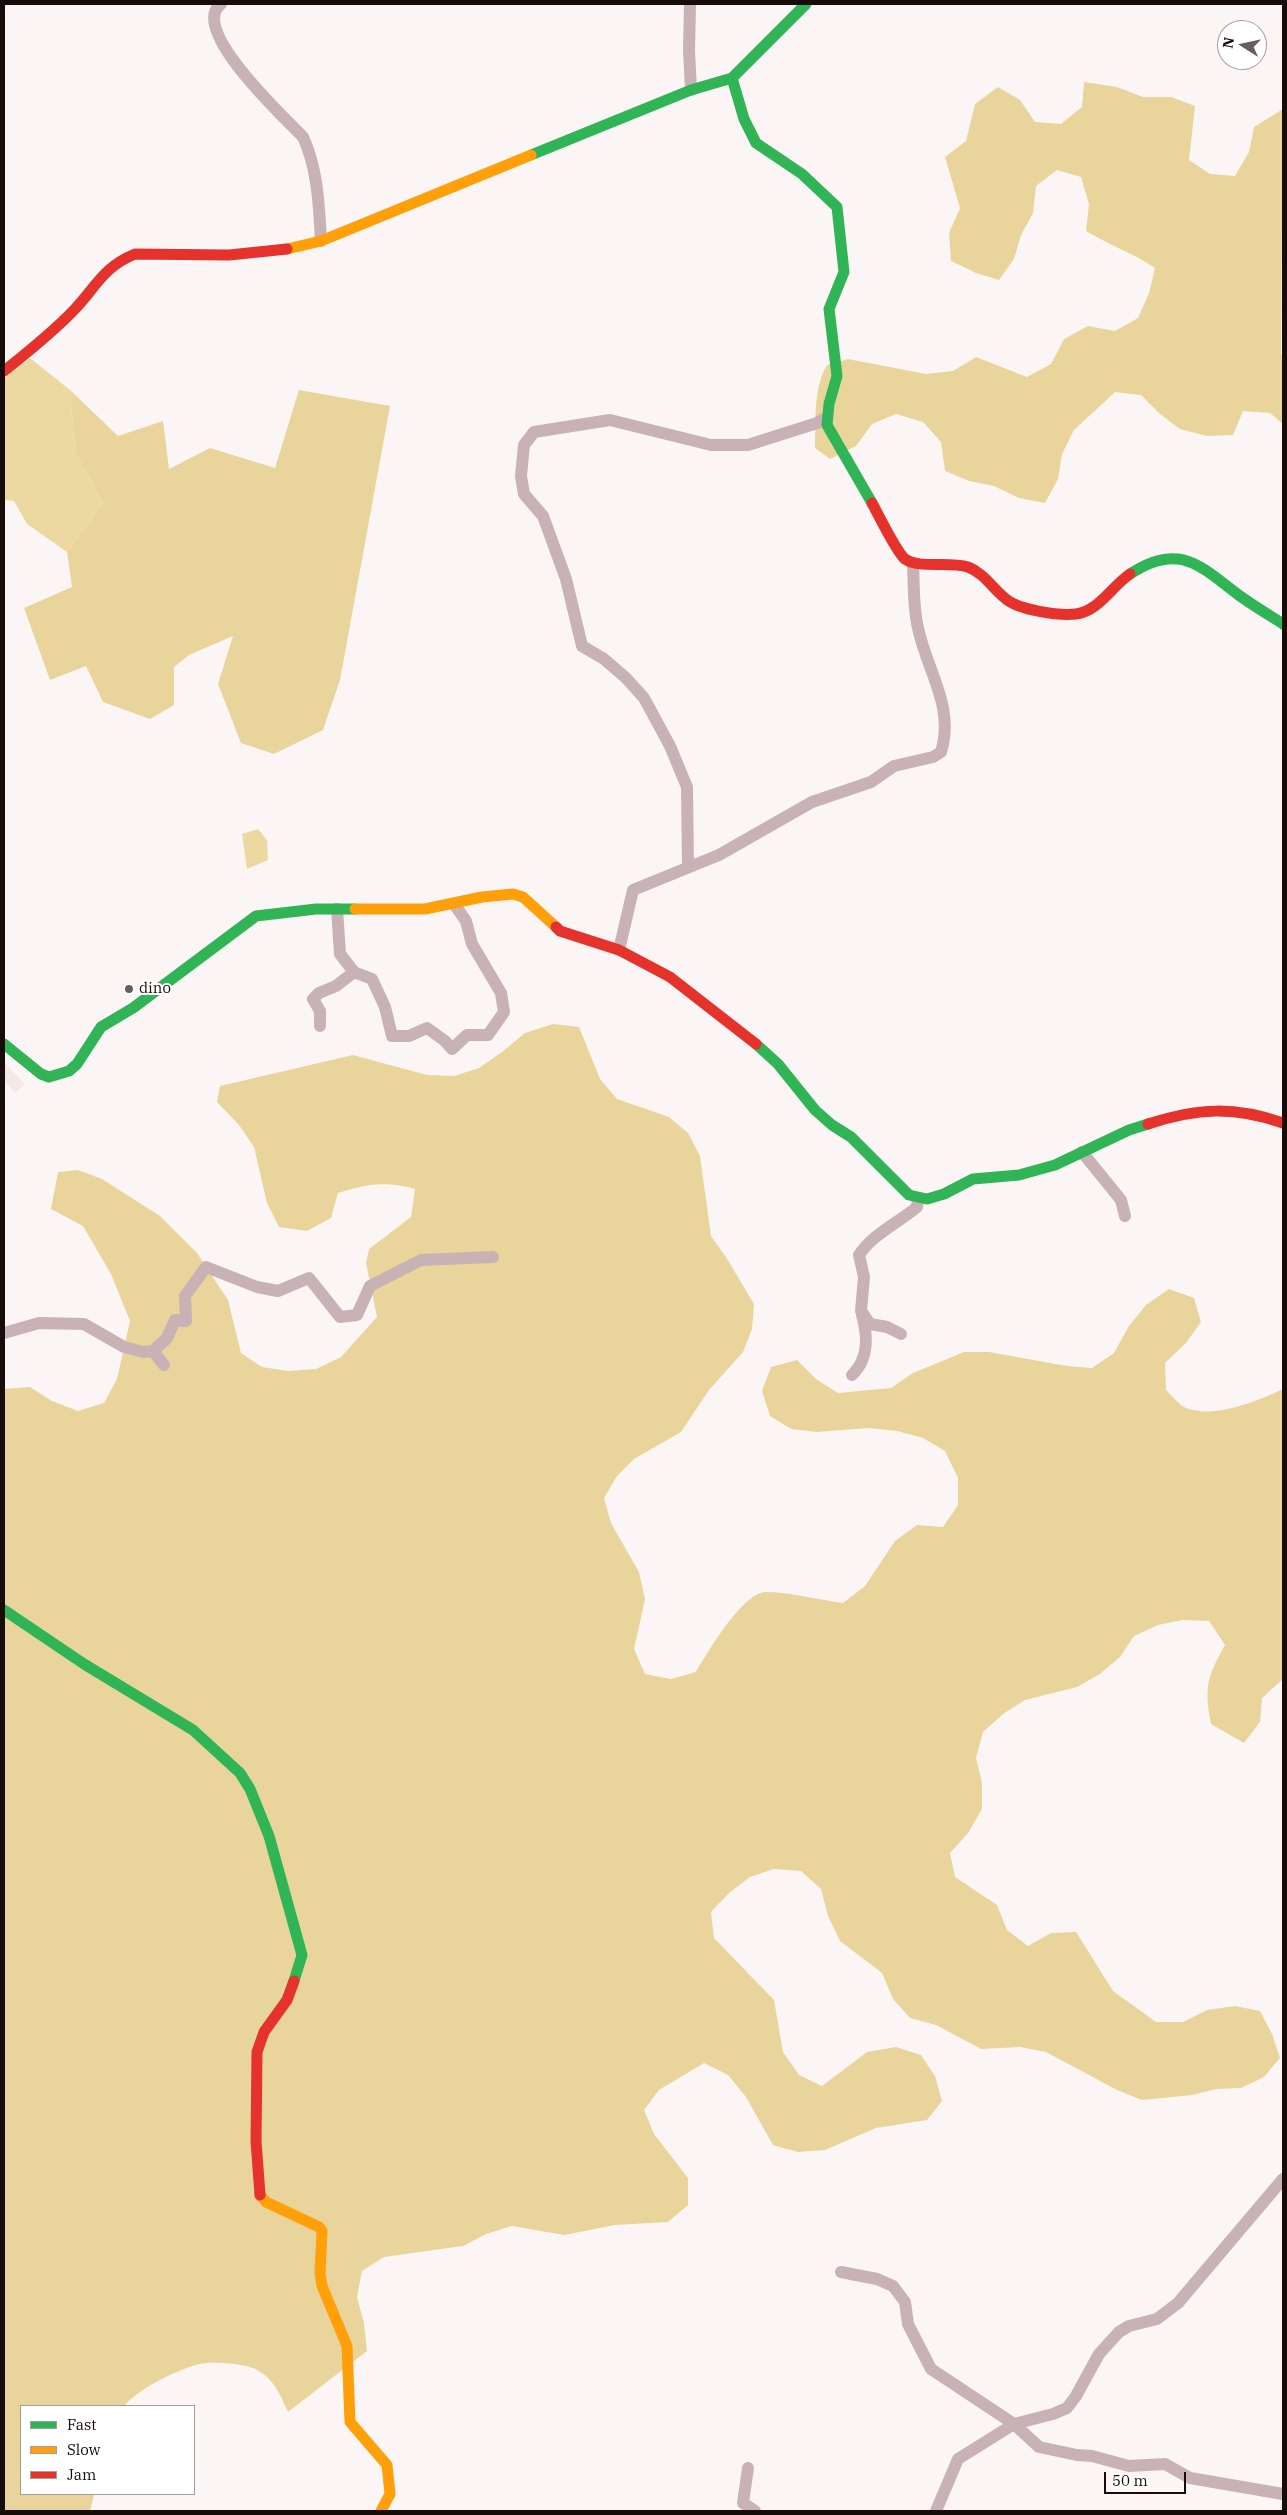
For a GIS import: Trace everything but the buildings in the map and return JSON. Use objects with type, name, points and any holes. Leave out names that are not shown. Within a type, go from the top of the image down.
[{"type":"street","points":[[221,4],[214,12],[214,20],[218,34],[231,58],[304,137],[309,150],[318,204],[321,241]]},
{"type":"street","points":[[690,4],[689,51],[691,90]]},
{"type":"street","points":[[4,371],[74,310],[104,270],[117,260],[135,254],[278,251],[302,248],[321,241],[691,90],[732,78],[806,4]]},
{"type":"street","points":[[732,78],[744,119],[756,143],[802,174],[837,207],[839,212],[844,272],[829,309],[837,376],[827,417],[827,425],[896,550],[903,558],[913,562],[955,563],[972,568],[988,580],[1007,600],[1041,612],[1076,614],[1091,609],[1124,578],[1147,563],[1161,559],[1190,561],[1211,572],[1240,596],[1283,624]]},
{"type":"street","points":[[688,867],[688,787],[670,746],[644,698],[626,678],[604,659],[582,646],[566,579],[542,516],[524,494],[522,476],[524,445],[534,432],[610,420],[663,431],[711,445],[748,445],[817,423],[827,417]]},
{"type":"street","points":[[619,950],[631,892],[754,836],[812,802],[871,782],[894,766],[933,757],[941,752],[945,720],[943,702],[918,628],[913,562]]},
{"type":"street","points":[[4,1044],[41,1074],[49,1077],[69,1072],[77,1064],[101,1027],[132,1008],[193,964],[252,918],[280,913],[337,909],[425,909],[482,897],[518,895],[560,931],[619,950],[670,977],[711,1011],[745,1034],[778,1064],[815,1110],[832,1125],[851,1137],[909,1194],[918,1198],[934,1198],[973,1179],[1039,1170],[1154,1121],[1197,1112],[1254,1112],[1283,1123]]},
{"type":"street","points":[[337,909],[340,954],[354,972],[372,979],[385,1007],[392,1036],[409,1036],[427,1028],[452,1049],[467,1035],[488,1035],[504,1012],[502,993],[472,944],[466,921],[454,904]]},
{"type":"street","points":[[320,1026],[320,1011],[313,999],[319,993],[336,986],[354,972]]},
{"type":"street","points":[[1082,1152],[1121,1200],[1125,1216]]},
{"type":"street","points":[[852,1375],[859,1368],[864,1356],[867,1338],[861,1310],[864,1277],[859,1255],[878,1236],[899,1223],[917,1207],[918,1198]]},
{"type":"street","points":[[4,1332],[39,1323],[84,1324],[124,1347],[144,1352],[153,1351],[167,1338],[175,1320],[186,1322],[186,1296],[206,1267],[257,1288],[278,1291],[309,1278],[340,1317],[357,1315],[370,1286],[421,1260],[493,1257]]},
{"type":"street","points":[[861,1310],[870,1324],[887,1327],[901,1334]]},
{"type":"street","points":[[153,1351],[164,1365]]},
{"type":"street","points":[[4,1610],[84,1664],[193,1730],[240,1773],[259,1807],[269,1836],[302,1961],[283,2007],[264,2032],[257,2052],[256,2142],[259,2193],[266,2202],[319,2227],[322,2231],[320,2273],[322,2286],[347,2346],[349,2420],[387,2465],[390,2494],[382,2511]]},
{"type":"street","points":[[936,2511],[958,2459],[1014,2424],[1053,2414],[1067,2408],[1076,2396],[1091,2366],[1119,2332],[1129,2326],[1157,2318],[1178,2303],[1283,2179]]},
{"type":"street","points":[[841,2272],[877,2278],[894,2286],[905,2302],[908,2324],[931,2369],[1014,2424],[1039,2447],[1077,2456],[1092,2456],[1129,2466],[1165,2464],[1190,2478],[1283,2494]]},
{"type":"street","points":[[748,2468],[744,2503],[755,2511]]},
{"type":"shaded area","points":[[1084,82],[1117,87],[1143,97],[1171,97],[1195,106],[1189,160],[1210,174],[1235,176],[1249,152],[1254,127],[1283,109],[1281,354],[1283,356],[1283,424],[1270,413],[1243,411],[1233,435],[1207,436],[1180,429],[1160,414],[1141,395],[1115,392],[1074,430],[1062,454],[1058,479],[1045,503],[1019,498],[994,486],[969,481],[945,471],[941,442],[923,422],[896,414],[872,424],[856,446],[830,459],[815,448],[817,394],[827,365],[848,359],[926,374],[953,371],[976,357],[1027,377],[1051,364],[1064,339],[1088,326],[1115,331],[1138,318],[1149,293],[1155,268],[1086,231],[1089,204],[1081,177],[1057,170],[1036,186],[1033,213],[1021,235],[1014,259],[999,280],[976,273],[951,261],[949,233],[960,208],[945,157],[966,141],[975,104],[998,87],[1020,100],[1035,122],[1061,124],[1082,107]]},
{"type":"shaded area","points":[[30,358],[70,390],[75,452],[103,503],[67,552],[27,524],[14,501],[4,500],[4,378]]},
{"type":"shaded area","points":[[70,390],[118,436],[163,421],[169,469],[210,448],[275,468],[299,390],[390,406],[340,680],[323,730],[274,754],[241,743],[218,684],[233,636],[189,655],[174,667],[174,705],[150,719],[103,702],[86,666],[50,680],[24,608],[72,587],[67,552],[103,503],[75,452]]},
{"type":"shaded area","points":[[258,829],[267,840],[268,860],[247,869],[242,834]]},
{"type":"shaded area","points":[[553,1024],[579,1027],[600,1079],[617,1099],[669,1117],[688,1133],[700,1156],[711,1236],[754,1304],[752,1329],[743,1352],[709,1390],[681,1432],[634,1459],[617,1476],[604,1498],[611,1523],[639,1572],[645,1599],[634,1649],[645,1674],[671,1679],[696,1672],[726,1625],[747,1602],[757,1595],[775,1592],[843,1603],[865,1586],[895,1541],[917,1525],[943,1527],[958,1505],[958,1478],[945,1451],[923,1438],[897,1431],[869,1428],[817,1432],[791,1429],[770,1416],[762,1391],[771,1367],[797,1360],[816,1379],[838,1393],[891,1388],[913,1373],[964,1352],[989,1352],[1067,1366],[1092,1368],[1114,1353],[1129,1326],[1146,1305],[1169,1289],[1194,1298],[1201,1322],[1186,1343],[1165,1363],[1166,1390],[1178,1402],[1186,1408],[1197,1411],[1222,1410],[1261,1399],[1283,1389],[1283,1679],[1262,1698],[1260,1722],[1244,1743],[1211,1724],[1208,1701],[1209,1683],[1214,1666],[1225,1645],[1209,1621],[1183,1620],[1158,1625],[1134,1636],[1120,1657],[1100,1674],[1077,1687],[1025,1700],[1003,1714],[983,1732],[976,1758],[982,1783],[982,1809],[968,1833],[950,1853],[955,1877],[997,1905],[1007,1930],[1028,1946],[1051,1933],[1076,1932],[1113,1991],[1156,2022],[1183,2022],[1207,2010],[1235,2006],[1260,2011],[1272,2034],[1280,2058],[1264,2077],[1241,2088],[1216,2089],[1192,2095],[1142,2100],[1117,2090],[1046,2052],[1020,2047],[981,2049],[936,2025],[910,2018],[893,1999],[882,1973],[840,1941],[828,1916],[821,1889],[801,1871],[774,1869],[750,1877],[729,1893],[711,1912],[714,1938],[774,2000],[783,2052],[799,2075],[822,2086],[867,2052],[896,2047],[921,2055],[935,2076],[942,2101],[927,2120],[876,2128],[825,2150],[798,2152],[773,2145],[746,2097],[728,2075],[704,2063],[659,2090],[644,2110],[654,2134],[688,2178],[688,2205],[668,2222],[615,2225],[564,2235],[512,2226],[486,2234],[463,2246],[384,2257],[362,2271],[357,2297],[364,2323],[367,2351],[288,2412],[276,2388],[263,2374],[246,2366],[220,2363],[200,2364],[170,2375],[139,2393],[125,2405],[20,2405],[20,2495],[94,2495],[90,2511],[4,2511],[4,1389],[30,1387],[52,1401],[78,1411],[104,1403],[117,1379],[130,1321],[111,1274],[83,1226],[51,1209],[58,1172],[78,1170],[102,1179],[160,1216],[197,1253],[228,1300],[241,1353],[262,1367],[288,1371],[316,1369],[341,1357],[377,1317],[366,1263],[369,1249],[411,1217],[415,1189],[385,1184],[338,1193],[331,1218],[307,1231],[279,1227],[267,1203],[254,1147],[239,1125],[217,1102],[220,1086],[353,1055],[427,1075],[454,1076],[479,1068],[525,1033]]},
{"type":"shaded area","points":[[5,1063],[25,1084],[15,1093],[4,1081]]},
{"type":"traffic: fast","points":[[531,155],[691,90],[732,78],[806,4]]},
{"type":"traffic: fast","points":[[732,78],[744,119],[756,143],[802,174],[837,207],[844,272],[829,309],[837,376],[829,404],[827,425],[872,503]]},
{"type":"traffic: fast","points":[[1130,574],[1147,564],[1163,559],[1189,562],[1201,568],[1245,600],[1283,624]]},
{"type":"traffic: fast","points":[[4,1044],[41,1074],[49,1077],[69,1071],[77,1064],[101,1027],[133,1008],[256,916],[316,909],[355,909]]},
{"type":"traffic: fast","points":[[756,1044],[778,1064],[815,1110],[832,1125],[851,1137],[909,1195],[927,1199],[944,1194],[973,1179],[1019,1175],[1055,1165],[1129,1130],[1148,1124]]},
{"type":"traffic: fast","points":[[4,1610],[84,1664],[193,1730],[240,1773],[250,1789],[269,1836],[302,1955],[294,1981]]},
{"type":"traffic: slow","points":[[287,249],[321,241],[531,155]]},
{"type":"traffic: slow","points":[[355,909],[425,909],[482,897],[513,894],[523,897],[556,927]]},
{"type":"traffic: slow","points":[[260,2195],[266,2202],[319,2227],[322,2231],[320,2273],[322,2286],[347,2346],[350,2422],[387,2465],[390,2494],[381,2511]]},
{"type":"traffic: jam","points":[[4,371],[66,318],[82,302],[107,271],[135,254],[229,255],[287,249]]},
{"type":"traffic: jam","points":[[872,503],[893,542],[905,559],[918,564],[960,565],[968,567],[984,577],[1006,599],[1029,609],[1060,614],[1084,612],[1092,608],[1130,574]]},
{"type":"traffic: jam","points":[[556,927],[560,931],[619,950],[670,977],[756,1044]]},
{"type":"traffic: jam","points":[[1148,1124],[1183,1115],[1216,1111],[1248,1114],[1283,1123]]},
{"type":"traffic: jam","points":[[260,2195],[256,2141],[257,2052],[264,2032],[287,2000],[294,1981]]},
{"type":"place","name":"dino","points":[[129,989]]}]
